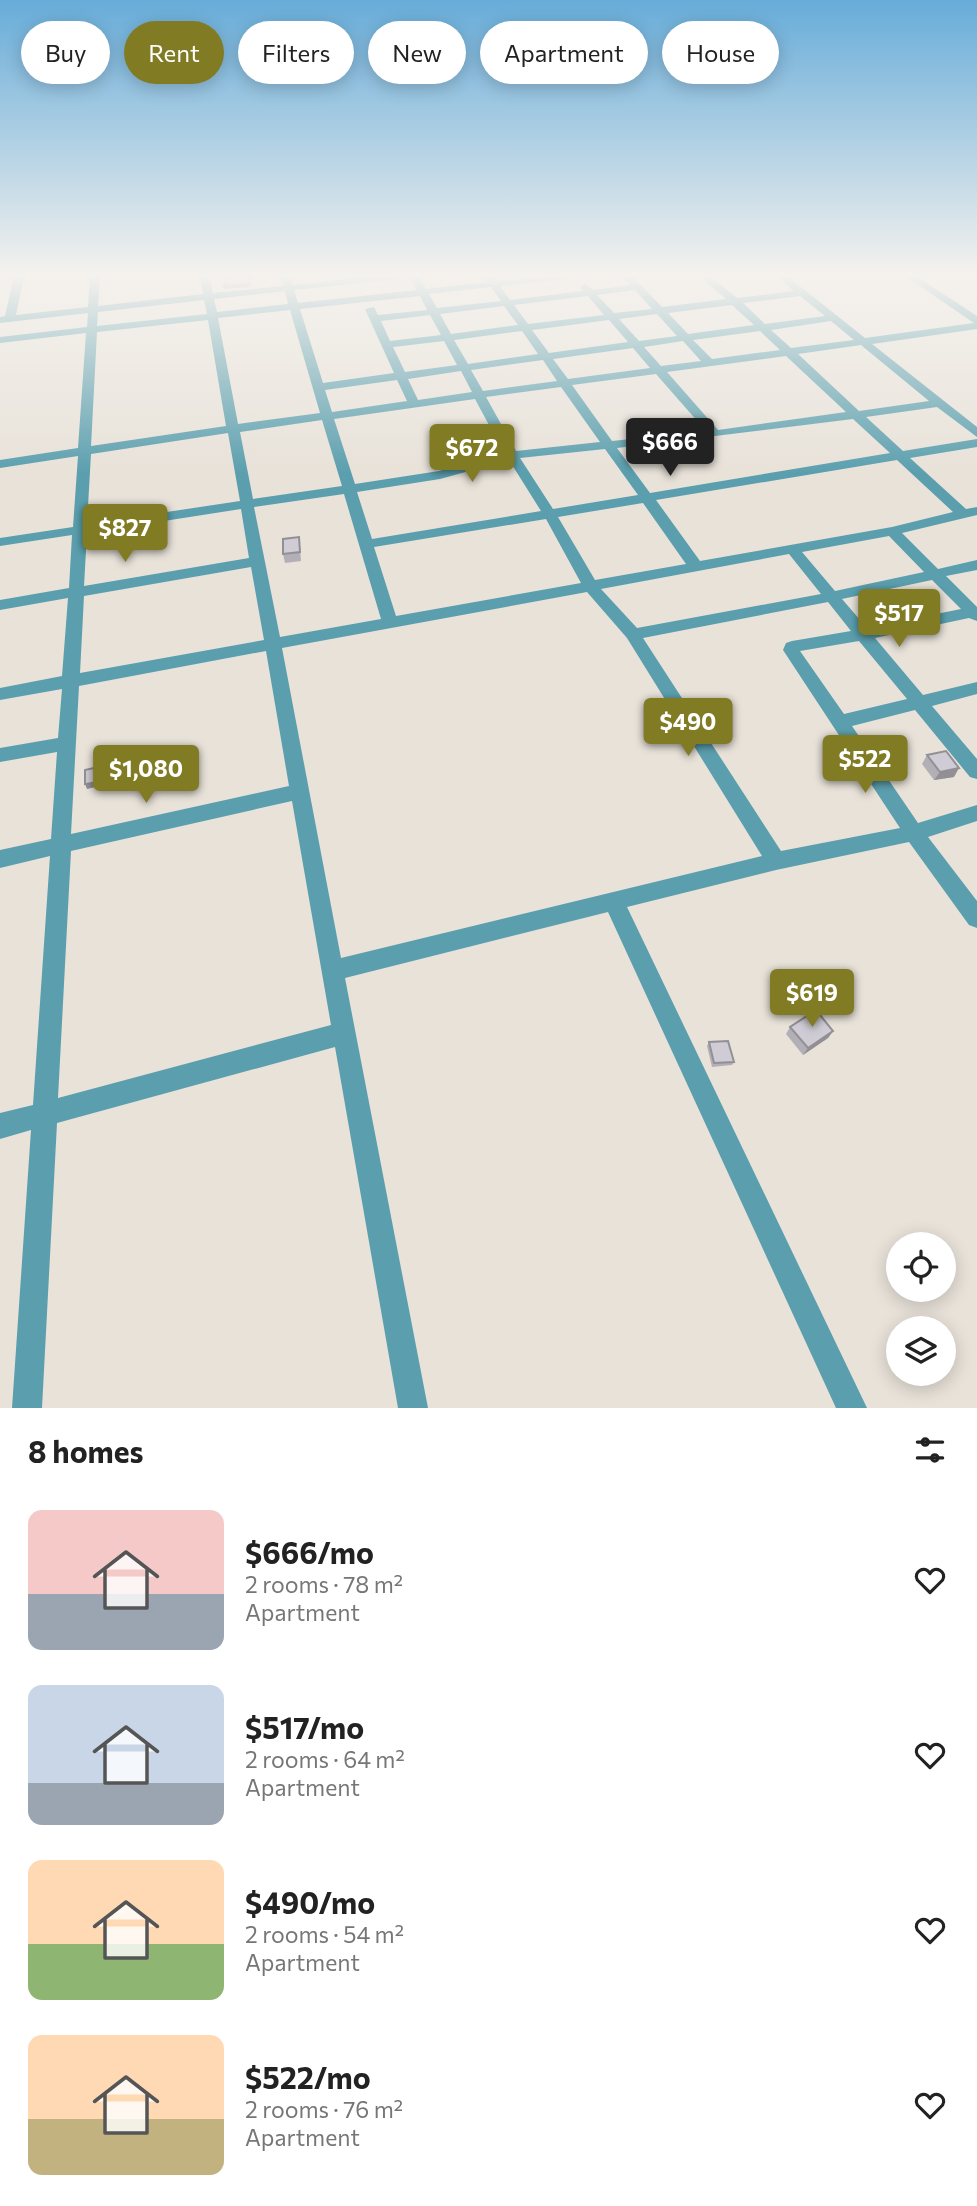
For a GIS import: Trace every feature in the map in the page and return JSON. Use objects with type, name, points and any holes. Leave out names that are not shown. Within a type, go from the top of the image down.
[{"type":"street","points":[[27,1408],[90,342]]},
{"type":"street","points":[[217,342],[414,1408]]},
{"type":"street","points":[[304,342],[390,623]]},
{"type":"street","points":[[385,342],[414,404]]},
{"type":"street","points":[[386,345],[416,342]]},
{"type":"street","points":[[451,342],[512,455],[551,516],[590,586],[634,634],[776,860]]},
{"type":"street","points":[[535,342],[696,567]]},
{"type":"street","points":[[633,342],[715,434]]},
{"type":"street","points":[[319,387],[654,342]]},
{"type":"street","points":[[689,342],[709,363]]},
{"type":"street","points":[[778,342],[855,415],[970,513]]},
{"type":"street","points":[[0,464],[232,429],[863,342],[977,433]]},
{"type":"street","points":[[0,542],[440,475],[512,455],[715,434],[940,403]]},
{"type":"street","points":[[368,544],[551,516],[977,443]]},
{"type":"street","points":[[0,694],[892,531],[970,513]]},
{"type":"street","points":[[892,531],[975,614]]},
{"type":"street","points":[[792,549],[977,772]]},
{"type":"street","points":[[0,605],[257,561]]},
{"type":"street","points":[[634,634],[830,597],[934,572],[977,565]]},
{"type":"street","points":[[975,614],[792,647],[792,654],[841,722],[914,833],[977,918]]},
{"type":"street","points":[[841,722],[977,688]]},
{"type":"street","points":[[0,755],[67,743]]},
{"type":"street","points":[[0,859],[300,790]]},
{"type":"street","points":[[334,970],[776,860],[914,833],[977,813]]},
{"type":"street","points":[[614,902],[852,1408]]},
{"type":"street","points":[[0,1126],[345,1033]]},
{"type":"building","points":[[299,537],[300,552],[283,554],[283,539]]},
{"type":"building","points":[[946,751],[959,768],[940,772],[927,755]]},
{"type":"building","points":[[98,767],[98,782],[85,784],[85,770]]},
{"type":"building","points":[[816,1010],[833,1031],[808,1048],[790,1027]]},
{"type":"building","points":[[728,1041],[734,1062],[714,1063],[709,1042]]}]
